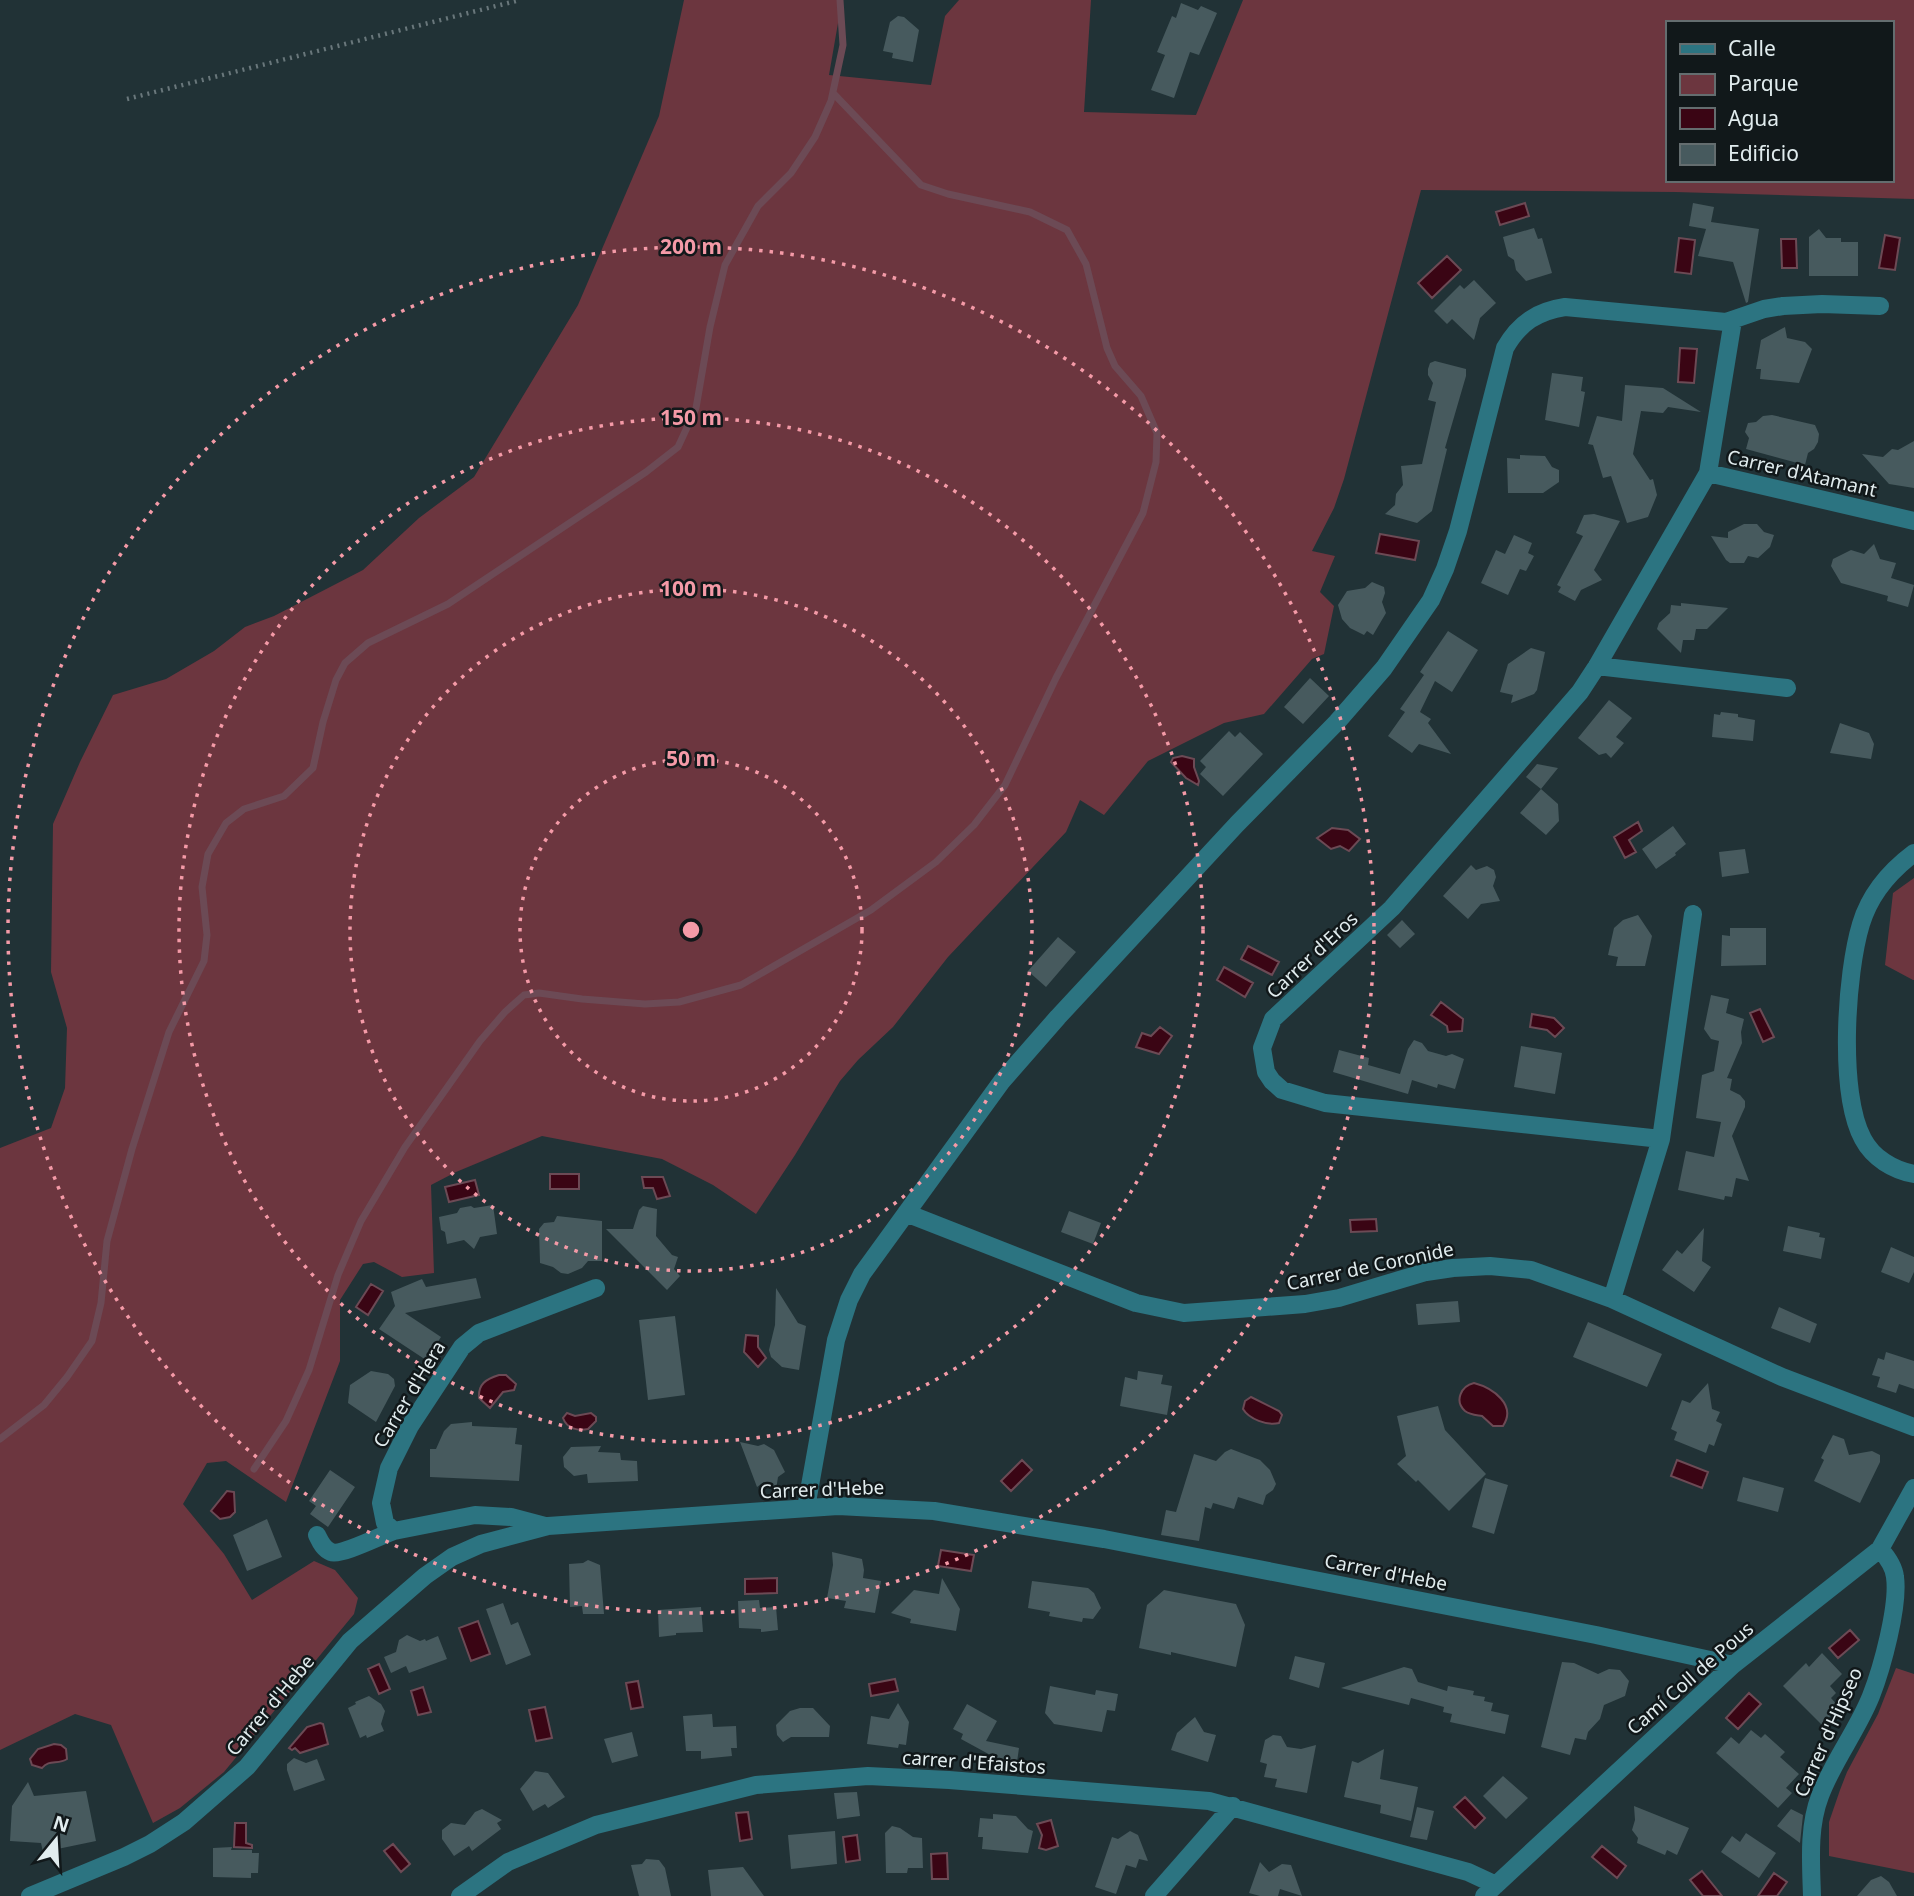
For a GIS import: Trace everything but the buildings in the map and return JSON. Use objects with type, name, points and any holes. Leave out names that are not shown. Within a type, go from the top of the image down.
[{"type":"street","points":[[806,1508],[841,1320],[855,1285],[1002,1081],[1058,1017],[1237,824],[1337,722],[1384,668],[1431,600],[1445,569],[1458,531],[1505,348],[1518,330],[1537,315],[1550,309],[1565,307],[1726,322],[1764,309],[1783,306],[1880,306]]},
{"type":"street","name":"Carrer d'Atamant","points":[[1733,320],[1708,473],[1914,521]]},
{"type":"street","name":"Carrer d'Eros","points":[[1661,1139],[1325,1103],[1282,1090],[1272,1081],[1263,1059],[1262,1048],[1273,1019],[1392,908],[1580,692],[1708,473]]},
{"type":"street","points":[[1597,666],[1787,688]]},
{"type":"street","points":[[1914,853],[1886,877],[1861,923],[1852,973],[1847,1050],[1853,1110],[1864,1142],[1881,1160],[1914,1174]]},
{"type":"street","points":[[1612,1299],[1661,1139],[1693,914]]},
{"type":"street","name":"Carrer de Coronide","points":[[906,1213],[1136,1303],[1184,1313],[1305,1304],[1339,1298],[1426,1272],[1490,1266],[1513,1267],[1546,1274],[1612,1299],[1782,1377],[1914,1427]]},
{"type":"street","name":"Carrer d'Hera","points":[[394,1531],[385,1523],[381,1503],[389,1468],[410,1426],[462,1347],[479,1333],[596,1288]]},
{"type":"street","name":"Camí Coll de Pous","points":[[1490,1890],[1733,1665],[1880,1549],[1914,1488]]},
{"type":"street","name":"Carrer d'Hebe","points":[[30,1896],[124,1857],[184,1822],[247,1767],[364,1626],[425,1576],[452,1558],[481,1544],[548,1526],[806,1508],[887,1507],[934,1511],[1104,1539],[1596,1635],[1733,1665]]},
{"type":"street","points":[[317,1535],[321,1544],[331,1552],[341,1552],[394,1531],[475,1515],[510,1517],[548,1526]]},
{"type":"street","name":"Carrer d'Hipseo","points":[[1812,1896],[1814,1814],[1830,1772],[1870,1698],[1884,1656],[1892,1616],[1895,1576],[1889,1560],[1880,1549]]},
{"type":"street","name":"carrer d'Efaistos","points":[[460,1896],[508,1862],[596,1825],[735,1790],[796,1781],[868,1776],[916,1777],[1209,1801],[1468,1872],[1490,1890]]},
{"type":"street","points":[[1154,1896],[1233,1806]]},
{"type":"path","points":[[127,99],[520,0]]},
{"type":"green space","points":[[684,0],[842,0],[829,75],[931,85],[945,16],[959,0],[1091,0],[1084,112],[1196,115],[1243,0],[1914,0],[1914,199],[1675,192],[1421,190],[1344,479],[1334,508],[1312,551],[1335,556],[1320,592],[1334,606],[1324,654],[1312,659],[1264,714],[1224,723],[1148,761],[1104,815],[1080,800],[1066,832],[948,957],[893,1027],[840,1081],[756,1214],[713,1185],[662,1159],[542,1136],[431,1185],[434,1273],[402,1277],[374,1262],[363,1264],[340,1300],[340,1361],[286,1502],[226,1461],[207,1463],[183,1504],[224,1554],[252,1600],[314,1561],[335,1570],[358,1598],[354,1614],[224,1772],[180,1808],[153,1823],[111,1725],[75,1714],[0,1750],[0,1148],[51,1128],[65,1088],[67,1028],[51,972],[53,824],[113,695],[166,679],[214,651],[245,627],[274,616],[363,570],[419,518],[474,477],[578,305],[659,116]]},
{"type":"green space","points":[[1914,878],[1913,980],[1885,965],[1893,893]]},
{"type":"green space","points":[[1896,1668],[1914,1674],[1914,1873],[1829,1856],[1829,1822],[1840,1790],[1878,1714]]},
{"type":"water","points":[[1525,203],[1529,216],[1500,225],[1496,212]]},
{"type":"water","points":[[1885,235],[1900,238],[1895,270],[1879,268]]},
{"type":"water","points":[[1679,238],[1695,240],[1691,274],[1675,272]]},
{"type":"water","points":[[1781,239],[1796,239],[1797,268],[1782,268]]},
{"type":"water","points":[[1447,256],[1461,270],[1432,298],[1418,283]]},
{"type":"water","points":[[1680,348],[1697,349],[1694,383],[1678,382]]},
{"type":"water","points":[[1380,534],[1419,541],[1415,560],[1376,553]]},
{"type":"water","points":[[1182,756],[1194,759],[1198,785],[1186,778],[1171,762],[1173,758]]},
{"type":"water","points":[[1638,822],[1642,831],[1629,840],[1636,852],[1625,858],[1614,837]]},
{"type":"water","points":[[1332,828],[1348,830],[1360,839],[1349,851],[1340,846],[1331,849],[1317,838]]},
{"type":"water","points":[[1248,946],[1279,962],[1272,975],[1241,959]]},
{"type":"water","points":[[1224,967],[1253,983],[1245,997],[1217,980]]},
{"type":"water","points":[[1441,1002],[1463,1019],[1462,1031],[1448,1032],[1447,1026],[1431,1015]]},
{"type":"water","points":[[1760,1009],[1774,1037],[1763,1042],[1750,1013]]},
{"type":"water","points":[[1532,1014],[1554,1018],[1564,1028],[1555,1037],[1547,1030],[1530,1027]]},
{"type":"water","points":[[1160,1027],[1172,1036],[1159,1054],[1136,1047],[1142,1033],[1151,1036]]},
{"type":"water","points":[[550,1174],[579,1174],[579,1189],[550,1189]]},
{"type":"water","points":[[642,1177],[663,1177],[670,1196],[657,1199],[653,1188],[644,1188]]},
{"type":"water","points":[[475,1180],[479,1195],[449,1202],[445,1187]]},
{"type":"water","points":[[1376,1219],[1377,1231],[1351,1232],[1350,1220]]},
{"type":"water","points":[[371,1284],[383,1291],[368,1315],[356,1307]]},
{"type":"water","points":[[746,1335],[758,1336],[758,1347],[766,1358],[758,1367],[744,1352]]},
{"type":"water","points":[[506,1375],[516,1384],[514,1390],[503,1392],[490,1408],[479,1398],[480,1389],[487,1380]]},
{"type":"water","points":[[1474,1383],[1501,1398],[1507,1411],[1503,1426],[1493,1426],[1482,1416],[1469,1413],[1462,1407],[1460,1394]]},
{"type":"water","points":[[1251,1397],[1279,1411],[1282,1415],[1279,1423],[1264,1423],[1246,1413],[1243,1409],[1245,1401]]},
{"type":"water","points":[[567,1413],[575,1416],[591,1413],[596,1417],[596,1421],[588,1429],[580,1430],[567,1425],[563,1418]]},
{"type":"water","points":[[1022,1460],[1032,1470],[1011,1491],[1001,1481]]},
{"type":"water","points":[[1677,1460],[1708,1472],[1702,1488],[1671,1476]]},
{"type":"water","points":[[227,1491],[234,1492],[235,1512],[230,1517],[220,1519],[211,1511]]},
{"type":"water","points":[[941,1550],[974,1555],[971,1571],[938,1566]]},
{"type":"water","points":[[777,1578],[777,1593],[745,1594],[745,1579]]},
{"type":"water","points":[[478,1621],[490,1654],[471,1661],[459,1628]]},
{"type":"water","points":[[1850,1630],[1859,1640],[1838,1658],[1829,1648]]},
{"type":"water","points":[[379,1664],[390,1689],[379,1694],[368,1669]]},
{"type":"water","points":[[895,1679],[898,1691],[871,1696],[869,1684]]},
{"type":"water","points":[[638,1681],[643,1707],[631,1709],[626,1683]]},
{"type":"water","points":[[423,1687],[431,1712],[418,1715],[411,1691]]},
{"type":"water","points":[[1749,1693],[1761,1704],[1738,1729],[1726,1718]]},
{"type":"water","points":[[545,1707],[552,1738],[536,1741],[529,1710]]},
{"type":"water","points":[[323,1724],[328,1744],[300,1753],[295,1748],[289,1748],[307,1727]]},
{"type":"water","points":[[54,1744],[66,1749],[67,1759],[42,1768],[32,1765],[30,1759],[38,1749]]},
{"type":"water","points":[[1465,1797],[1485,1818],[1475,1828],[1454,1807]]},
{"type":"water","points":[[748,1812],[752,1839],[740,1841],[736,1813]]},
{"type":"water","points":[[1051,1820],[1058,1846],[1046,1850],[1039,1848],[1042,1835],[1037,1824]]},
{"type":"water","points":[[235,1823],[246,1823],[246,1843],[252,1845],[252,1848],[234,1847]]},
{"type":"water","points":[[857,1835],[860,1860],[846,1862],[843,1837]]},
{"type":"water","points":[[393,1844],[410,1864],[401,1872],[384,1851]]},
{"type":"water","points":[[1602,1846],[1626,1866],[1617,1878],[1592,1857]]},
{"type":"water","points":[[947,1853],[948,1879],[932,1879],[931,1854]]},
{"type":"water","points":[[1702,1871],[1722,1896],[1703,1896],[1690,1880]]},
{"type":"water","points":[[1774,1873],[1787,1882],[1777,1896],[1758,1896]]},
{"type":"waterway","points":[[0,1439],[44,1405],[92,1341],[101,1303],[107,1241],[132,1149],[169,1032],[204,961],[207,935],[202,887],[208,854],[226,823],[244,809],[284,796],[313,768],[336,680],[345,663],[368,643],[448,604],[646,472],[678,447],[696,408],[710,327],[725,265],[758,206],[791,173],[815,137],[831,101],[843,45],[840,0]]},
{"type":"waterway","points":[[254,1469],[286,1421],[309,1370],[338,1275],[361,1221],[405,1147],[480,1041],[505,1012],[524,995],[539,993],[645,1004],[679,1002],[741,985],[871,910],[936,862],[974,825],[1005,785],[1056,678],[1143,513],[1156,462],[1157,433],[1141,396],[1115,366],[1107,348],[1086,264],[1067,230],[1030,212],[948,194],[921,185],[833,93]]}]
